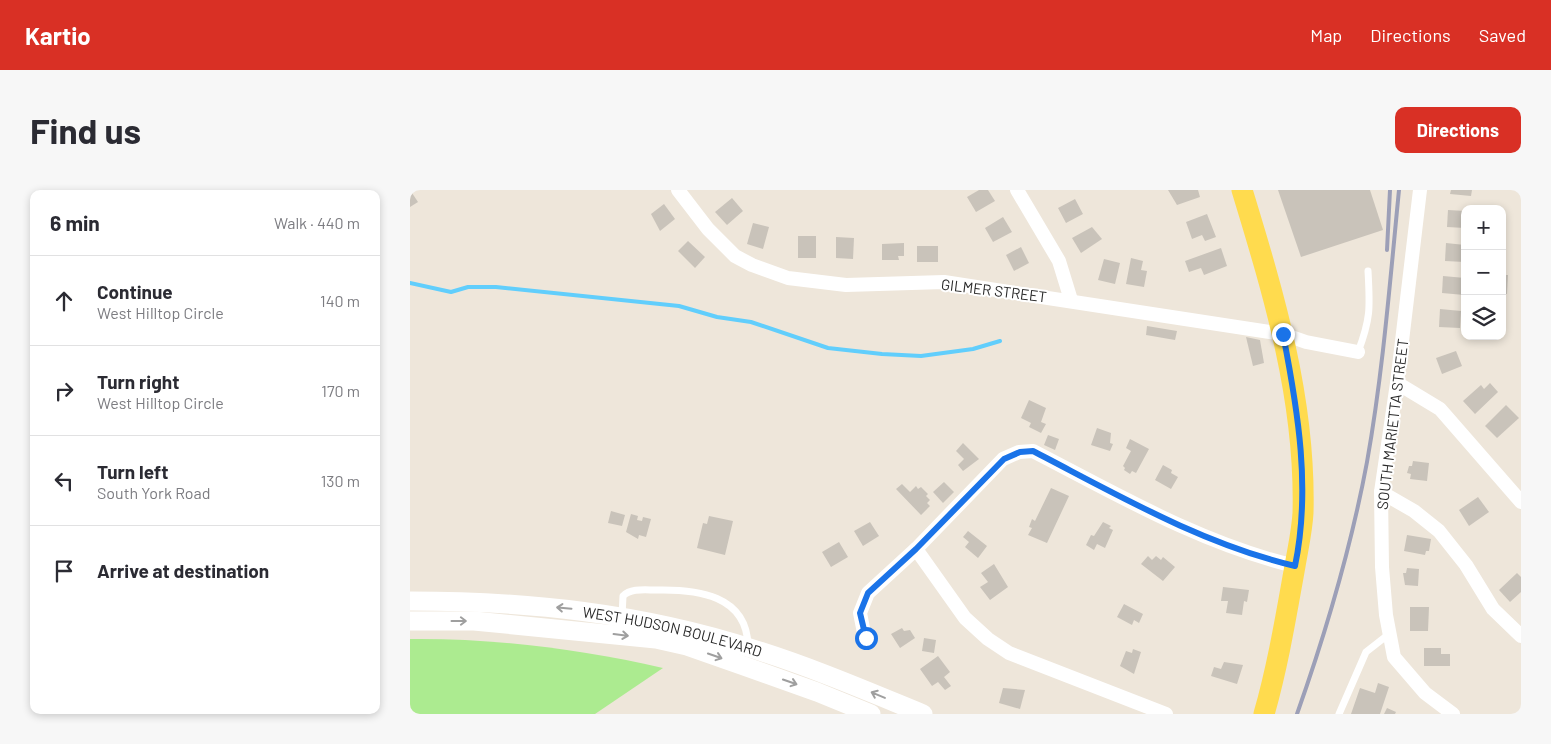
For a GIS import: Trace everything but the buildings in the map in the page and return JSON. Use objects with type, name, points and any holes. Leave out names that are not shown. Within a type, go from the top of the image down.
[{"type":"main road","points":[[1242,190],[1273,290],[1283,334],[1296,402],[1301,460],[1302,521],[1284,636],[1264,714]]},
{"type":"main road","name":"WEST HUDSON BOULEVARD","points":[[410,601],[508,603],[576,609],[698,633],[748,647],[810,668],[922,714]]},
{"type":"main road","name":"WEST HUDSON BOULEVARD","points":[[410,621],[474,620],[656,639],[687,646],[817,692],[871,714]]},
{"type":"street","name":"GILMER STREET","points":[[678,190],[708,229],[735,256],[752,266],[788,278],[846,285],[944,282],[1283,334],[1306,342],[1358,352]]},
{"type":"street","points":[[1017,190],[1059,262],[1071,300]]},
{"type":"street","name":"SOUTH MARIETTA STREET","points":[[1420,190],[1397,383],[1381,492],[1382,567],[1389,634],[1394,658],[1425,693],[1453,714]]},
{"type":"street","points":[[1397,383],[1440,409],[1521,502]]},
{"type":"street","points":[[866,638],[860,613],[868,593],[916,549],[1004,459],[1020,452],[1033,451],[1195,533],[1252,556],[1295,566]]},
{"type":"street","points":[[1381,492],[1414,511],[1439,531],[1466,565],[1493,609],[1521,636]]},
{"type":"street","points":[[916,549],[965,618],[1002,649],[1166,714]]},
{"type":"lane","points":[[1358,352],[1367,330],[1370,312],[1368,271]]},
{"type":"lane","points":[[622,617],[623,596],[631,591],[674,590],[708,594],[722,601],[743,620],[748,632],[748,647],[744,666]]},
{"type":"lane","points":[[1339,714],[1366,652],[1389,634]]},
{"type":"green space","points":[[410,639],[473,640],[537,646],[601,655],[663,668],[595,714],[410,714]]},
{"type":"waterway","points":[[410,283],[451,292],[468,287],[496,287],[679,306],[717,317],[751,322],[828,348],[882,354],[921,356],[973,349],[1000,341]]},
{"type":"railway","points":[[1387,250],[1390,190]]},
{"type":"railway","points":[[1297,714],[1337,590],[1361,494],[1373,428],[1382,360],[1399,190]]},
{"type":"route","points":[[866,638],[860,613],[868,593],[916,549],[1004,459],[1020,452],[1033,451],[1195,533],[1252,556],[1295,566],[1303,514],[1300,434],[1283,334]]}]
